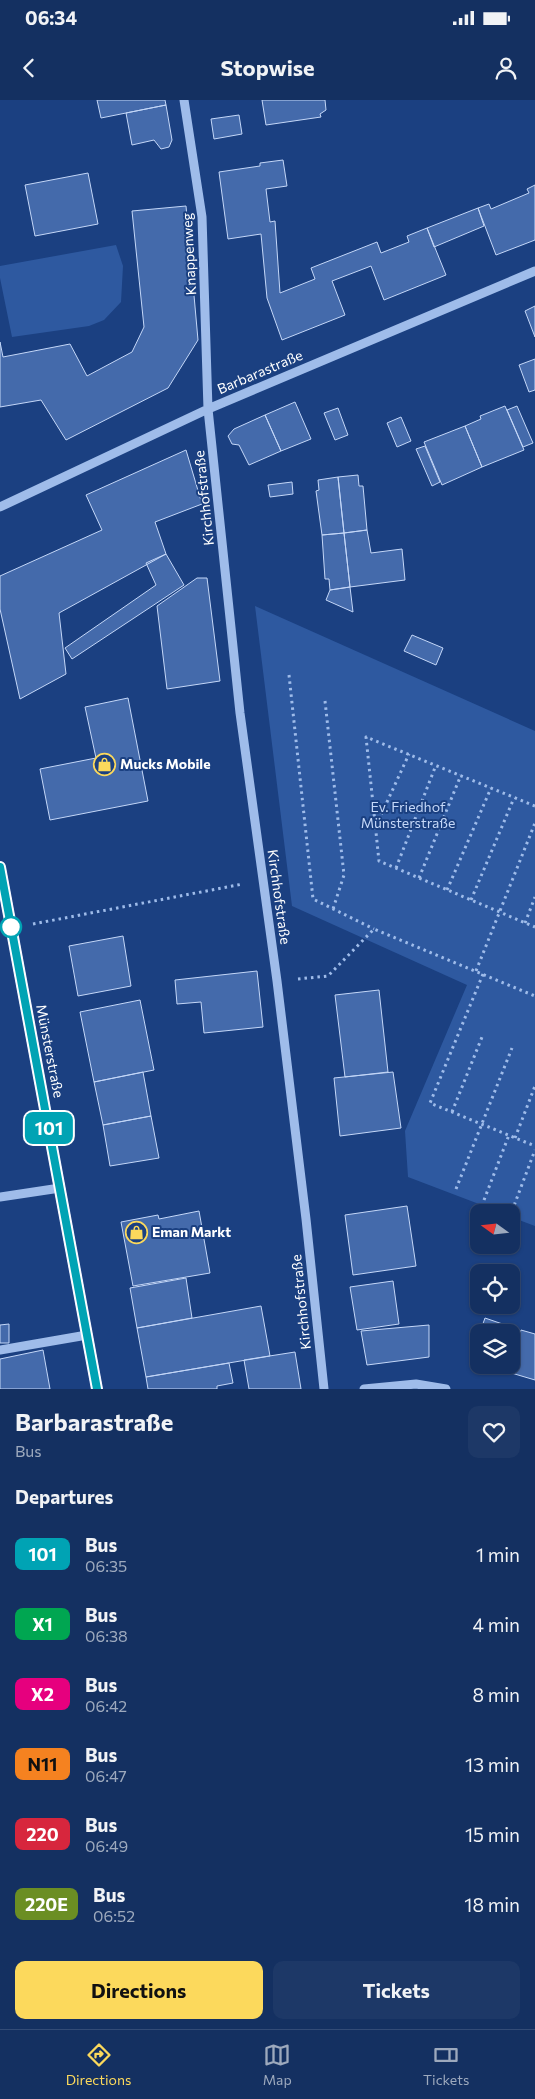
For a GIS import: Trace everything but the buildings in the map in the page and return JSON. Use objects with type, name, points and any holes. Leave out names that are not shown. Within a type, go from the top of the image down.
[{"type":"main road","name":"Münsterstraße","points":[[0,867],[97,1389]]},
{"type":"street","name":"Knappenweg","points":[[184,100],[202,217],[208,408]]},
{"type":"street","name":"Barbarastraße","points":[[0,507],[208,408],[535,271]]},
{"type":"street","name":"Kirchhofstraße","points":[[208,408],[240,713],[277,981],[306,1219],[324,1389]]},
{"type":"street","points":[[0,1198],[60,1188]]},
{"type":"street","points":[[0,1350],[86,1335]]},
{"type":"street","points":[[364,1389],[416,1384],[446,1389]]},
{"type":"path","points":[[288,675],[313,898],[374,929],[535,996]]},
{"type":"path","points":[[325,701],[344,875],[333,909]]},
{"type":"path","points":[[535,806],[366,736],[379,861],[535,927]]},
{"type":"path","points":[[375,826],[408,754]]},
{"type":"path","points":[[396,868],[436,765]]},
{"type":"path","points":[[419,878],[461,776]]},
{"type":"path","points":[[447,890],[491,788]]},
{"type":"path","points":[[471,900],[514,798]]},
{"type":"path","points":[[476,971],[535,824]]},
{"type":"path","points":[[11,928],[263,880]]},
{"type":"path","points":[[524,923],[535,897]]},
{"type":"path","points":[[277,981],[328,976],[374,929]]},
{"type":"path","points":[[484,974],[430,1103],[535,1146]]},
{"type":"path","points":[[452,1112],[482,1037]]},
{"type":"path","points":[[456,1189],[512,1048]]},
{"type":"path","points":[[515,1138],[535,1086]]},
{"type":"path","points":[[484,1200],[509,1135]]},
{"type":"path","points":[[515,1204],[535,1150]]},
{"type":"green space","points":[[116,245],[123,266],[121,302],[104,320],[89,326],[12,337],[0,278],[0,266]]},
{"type":"green space","name":"Ev. Friedhof Münsterstraße","points":[[255,606],[535,731],[535,1226],[520,1220],[520,1204],[479,1204],[408,1177],[405,1131],[467,985],[292,906]]},
{"type":"bus line","name":"101","points":[[0,867],[97,1389]]},
{"type":"place","name":"Mucks Mobile","points":[[104,764]]},
{"type":"place","name":"Eman Markt","points":[[136,1232]]}]
